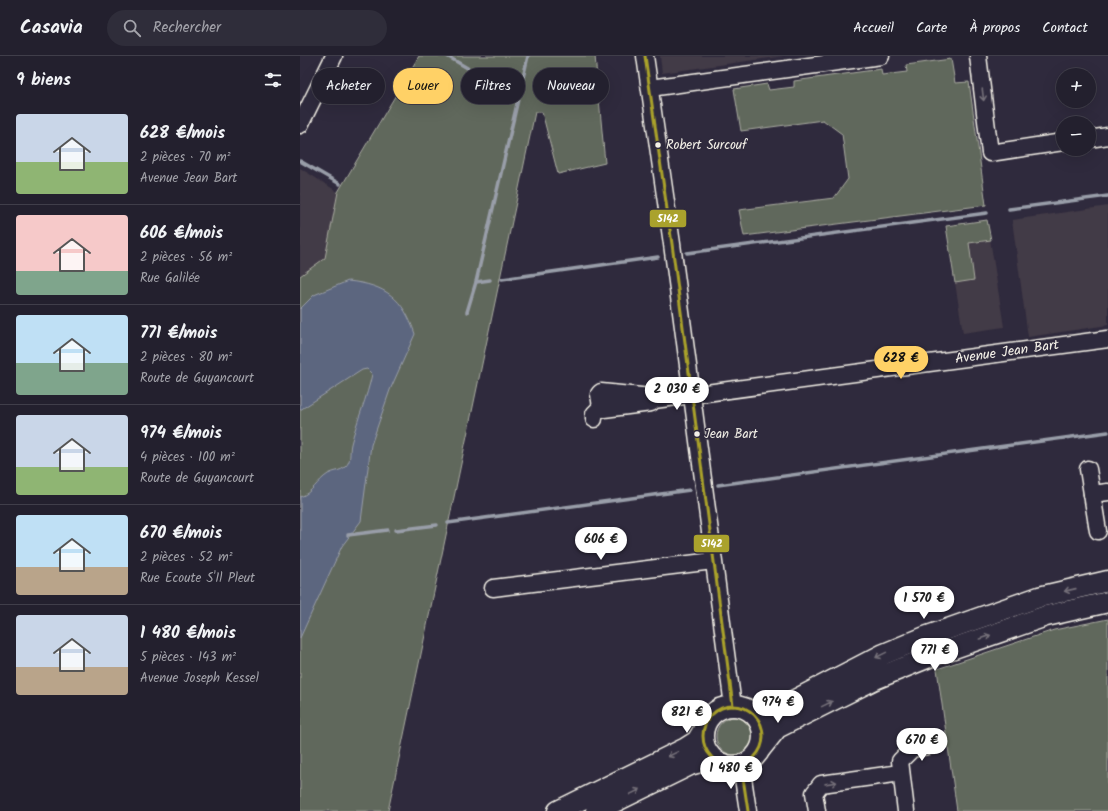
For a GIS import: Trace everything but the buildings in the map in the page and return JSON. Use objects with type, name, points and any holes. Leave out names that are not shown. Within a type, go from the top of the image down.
[{"type":"main road","points":[[732,765],[714,760],[707,752],[703,742],[705,723],[714,713],[725,707],[742,708],[760,714],[770,713],[884,654],[925,637],[1039,597],[1108,581]]},
{"type":"main road","points":[[598,811],[690,766],[704,761],[732,765],[756,755],[777,728],[875,679],[934,655],[1046,616],[1108,602]]},
{"type":"main road","points":[[742,708],[758,719],[762,728],[763,738],[761,748]]},
{"type":"main road","points":[[558,811],[686,748],[697,741],[703,732]]},
{"type":"street","points":[[300,125],[334,56]]},
{"type":"street","points":[[645,56],[673,250],[713,561],[742,708]]},
{"type":"street","points":[[650,88],[881,56]]},
{"type":"street","points":[[978,56],[990,152],[1056,143]]},
{"type":"street","points":[[1096,138],[1108,136]]},
{"type":"street","name":"Avenue Jean Bart","points":[[599,399],[604,409],[651,403],[654,400],[1108,339]]},
{"type":"street","points":[[1088,469],[1100,493],[1098,531]]},
{"type":"street","points":[[493,588],[713,561]]},
{"type":"street","points":[[906,811],[900,761],[912,749],[934,746]]},
{"type":"street","points":[[732,765],[748,811]]},
{"type":"street","points":[[817,811],[814,793],[821,784],[901,773]]},
{"type":"shaded area","points":[[660,56],[784,56],[662,73]]},
{"type":"shaded area","points":[[300,168],[338,192],[325,258],[300,276]]},
{"type":"shaded area","points":[[1108,206],[1108,325],[1028,337],[1012,220]]},
{"type":"shaded area","points":[[987,220],[1004,327],[963,333],[946,226]]},
{"type":"green space","points":[[419,56],[595,56],[596,68],[533,68],[533,104],[599,104],[605,163],[558,174],[542,112],[535,112],[388,811],[300,811],[300,276],[325,258],[338,192],[393,100],[393,104],[453,104],[453,68],[412,68]]},
{"type":"green space","points":[[951,59],[955,83],[969,82],[986,205],[744,236],[739,210],[834,198],[848,179],[842,134],[823,120],[741,131],[734,89],[767,84],[769,90],[794,87],[794,81],[881,69],[882,75],[907,72],[906,65]]},
{"type":"green space","points":[[987,220],[991,240],[969,243],[974,280],[955,283],[946,226]]},
{"type":"green space","points":[[1108,619],[1108,811],[957,811],[937,669],[1054,630]]},
{"type":"green space","points":[[731,717],[739,717],[746,720],[751,725],[754,736],[751,747],[746,752],[739,755],[731,755],[724,752],[719,747],[716,740],[716,732],[719,725],[724,720]]},
{"type":"water","points":[[348,281],[373,286],[383,290],[399,302],[405,311],[415,334],[390,390],[371,445],[361,521],[342,546],[300,638],[300,497],[308,493],[328,474],[345,467],[349,462],[350,447],[353,435],[372,374],[367,369],[362,370],[300,410],[300,309],[314,295]]},
{"type":"waterway","points":[[447,56],[467,68]]},
{"type":"waterway","points":[[467,312],[476,282],[528,56]]},
{"type":"waterway","points":[[300,161],[340,184]]},
{"type":"waterway","points":[[1009,209],[1108,196]]},
{"type":"waterway","points":[[687,253],[987,213]]},
{"type":"waterway","points":[[502,279],[658,257]]},
{"type":"waterway","points":[[476,282],[490,280]]},
{"type":"waterway","points":[[718,485],[1108,432]]},
{"type":"waterway","points":[[448,523],[690,490]]},
{"type":"waterway","points":[[396,530],[437,525]]},
{"type":"waterway","points":[[348,535],[388,530]]},
{"type":"transit line","name":"5142","points":[[645,56],[672,244],[733,706]]},
{"type":"transit line","name":"5142","points":[[733,706],[750,711],[758,719],[763,736],[758,753],[750,761],[733,766],[716,761],[708,753],[703,736],[708,719],[716,711],[733,706]]},
{"type":"transit line","name":"5142","points":[[741,765],[748,811]]},
{"type":"place","name":"Robert Surcouf","points":[[658,145]]},
{"type":"place","name":"Jean Bart","points":[[697,434]]}]
